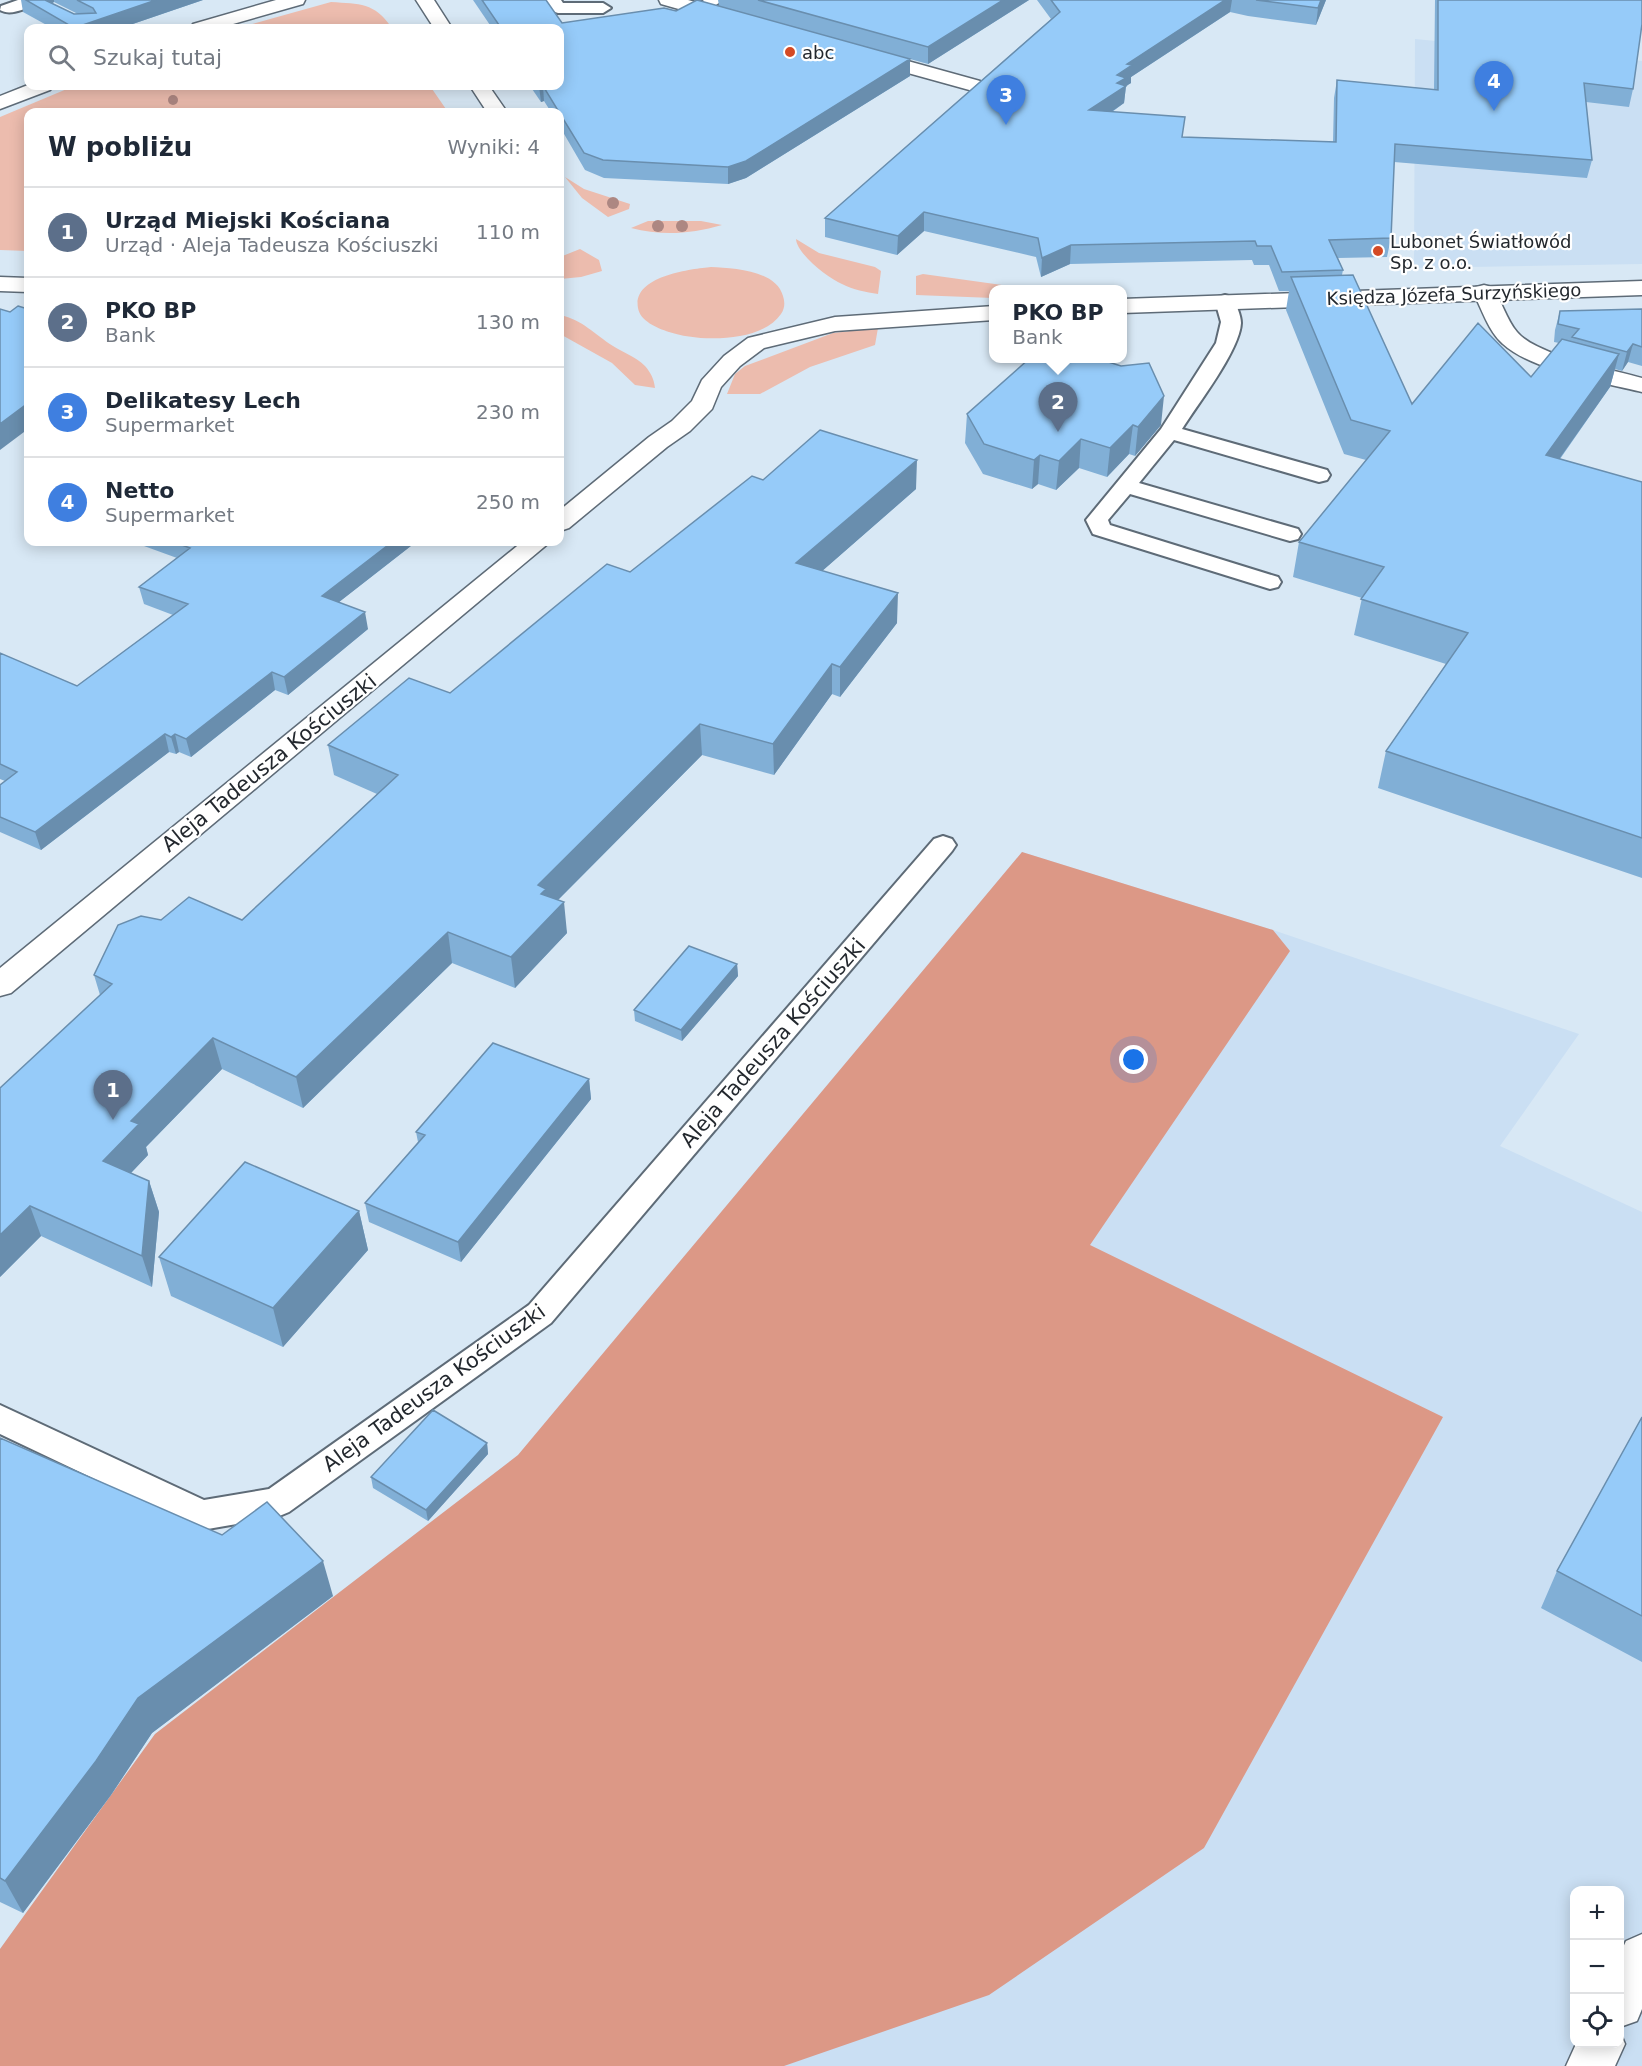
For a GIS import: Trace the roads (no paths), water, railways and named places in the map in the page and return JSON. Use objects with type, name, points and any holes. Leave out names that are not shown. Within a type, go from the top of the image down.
[{"type":"street","points":[[214,24],[296,0]]},
{"type":"street","points":[[426,0],[441,24]]},
{"type":"street","points":[[668,0],[708,5],[746,22]]},
{"type":"street","points":[[848,50],[973,85]]},
{"type":"street","points":[[0,103],[33,90]]},
{"type":"street","points":[[482,90],[494,108]]},
{"type":"street","points":[[0,284],[24,285]]},
{"type":"street","name":"Księdza Józefa Surzyńskiego","points":[[1127,306],[1642,288]]},
{"type":"street","points":[[1484,292],[1510,339],[1559,361],[1642,385]]},
{"type":"street","points":[[564,520],[658,442],[681,426],[703,404],[710,384],[717,376],[732,361],[766,340],[835,324],[989,314]]},
{"type":"street","name":"Aleja Tadeusza Kościuszki","points":[[0,985],[532,546]]},
{"type":"street","points":[[1624,1995],[1642,1957]]},
{"type":"street","points":[[1590,2066],[1598,2048]]},
{"type":"lane","points":[[7,9],[34,0]]},
{"type":"lane","points":[[553,0],[558,8],[603,8]]},
{"type":"lane","points":[[1225,301],[1231,322],[1226,343],[1169,432],[1096,520],[1101,528],[1270,582]]},
{"type":"lane","points":[[1169,432],[1319,475]]},
{"type":"lane","points":[[1125,486],[1290,534]]},
{"type":"lane","name":"Aleja Tadeusza Kościuszki","points":[[0,1419],[202,1515],[277,1502],[540,1314],[943,846]]},
{"type":"place","name":"abc","points":[[790,52]]},
{"type":"place","name":"Netto","points":[[1494,111]]},
{"type":"place","name":"Delikatesy Lech","points":[[1006,125]]},
{"type":"place","name":"Lubonet Światłowód Sp. z o.o.","points":[[1378,251]]},
{"type":"place","name":"PKO BP","points":[[1058,432]]},
{"type":"place","name":"Urząd Miejski Kościana","points":[[113,1120]]}]
